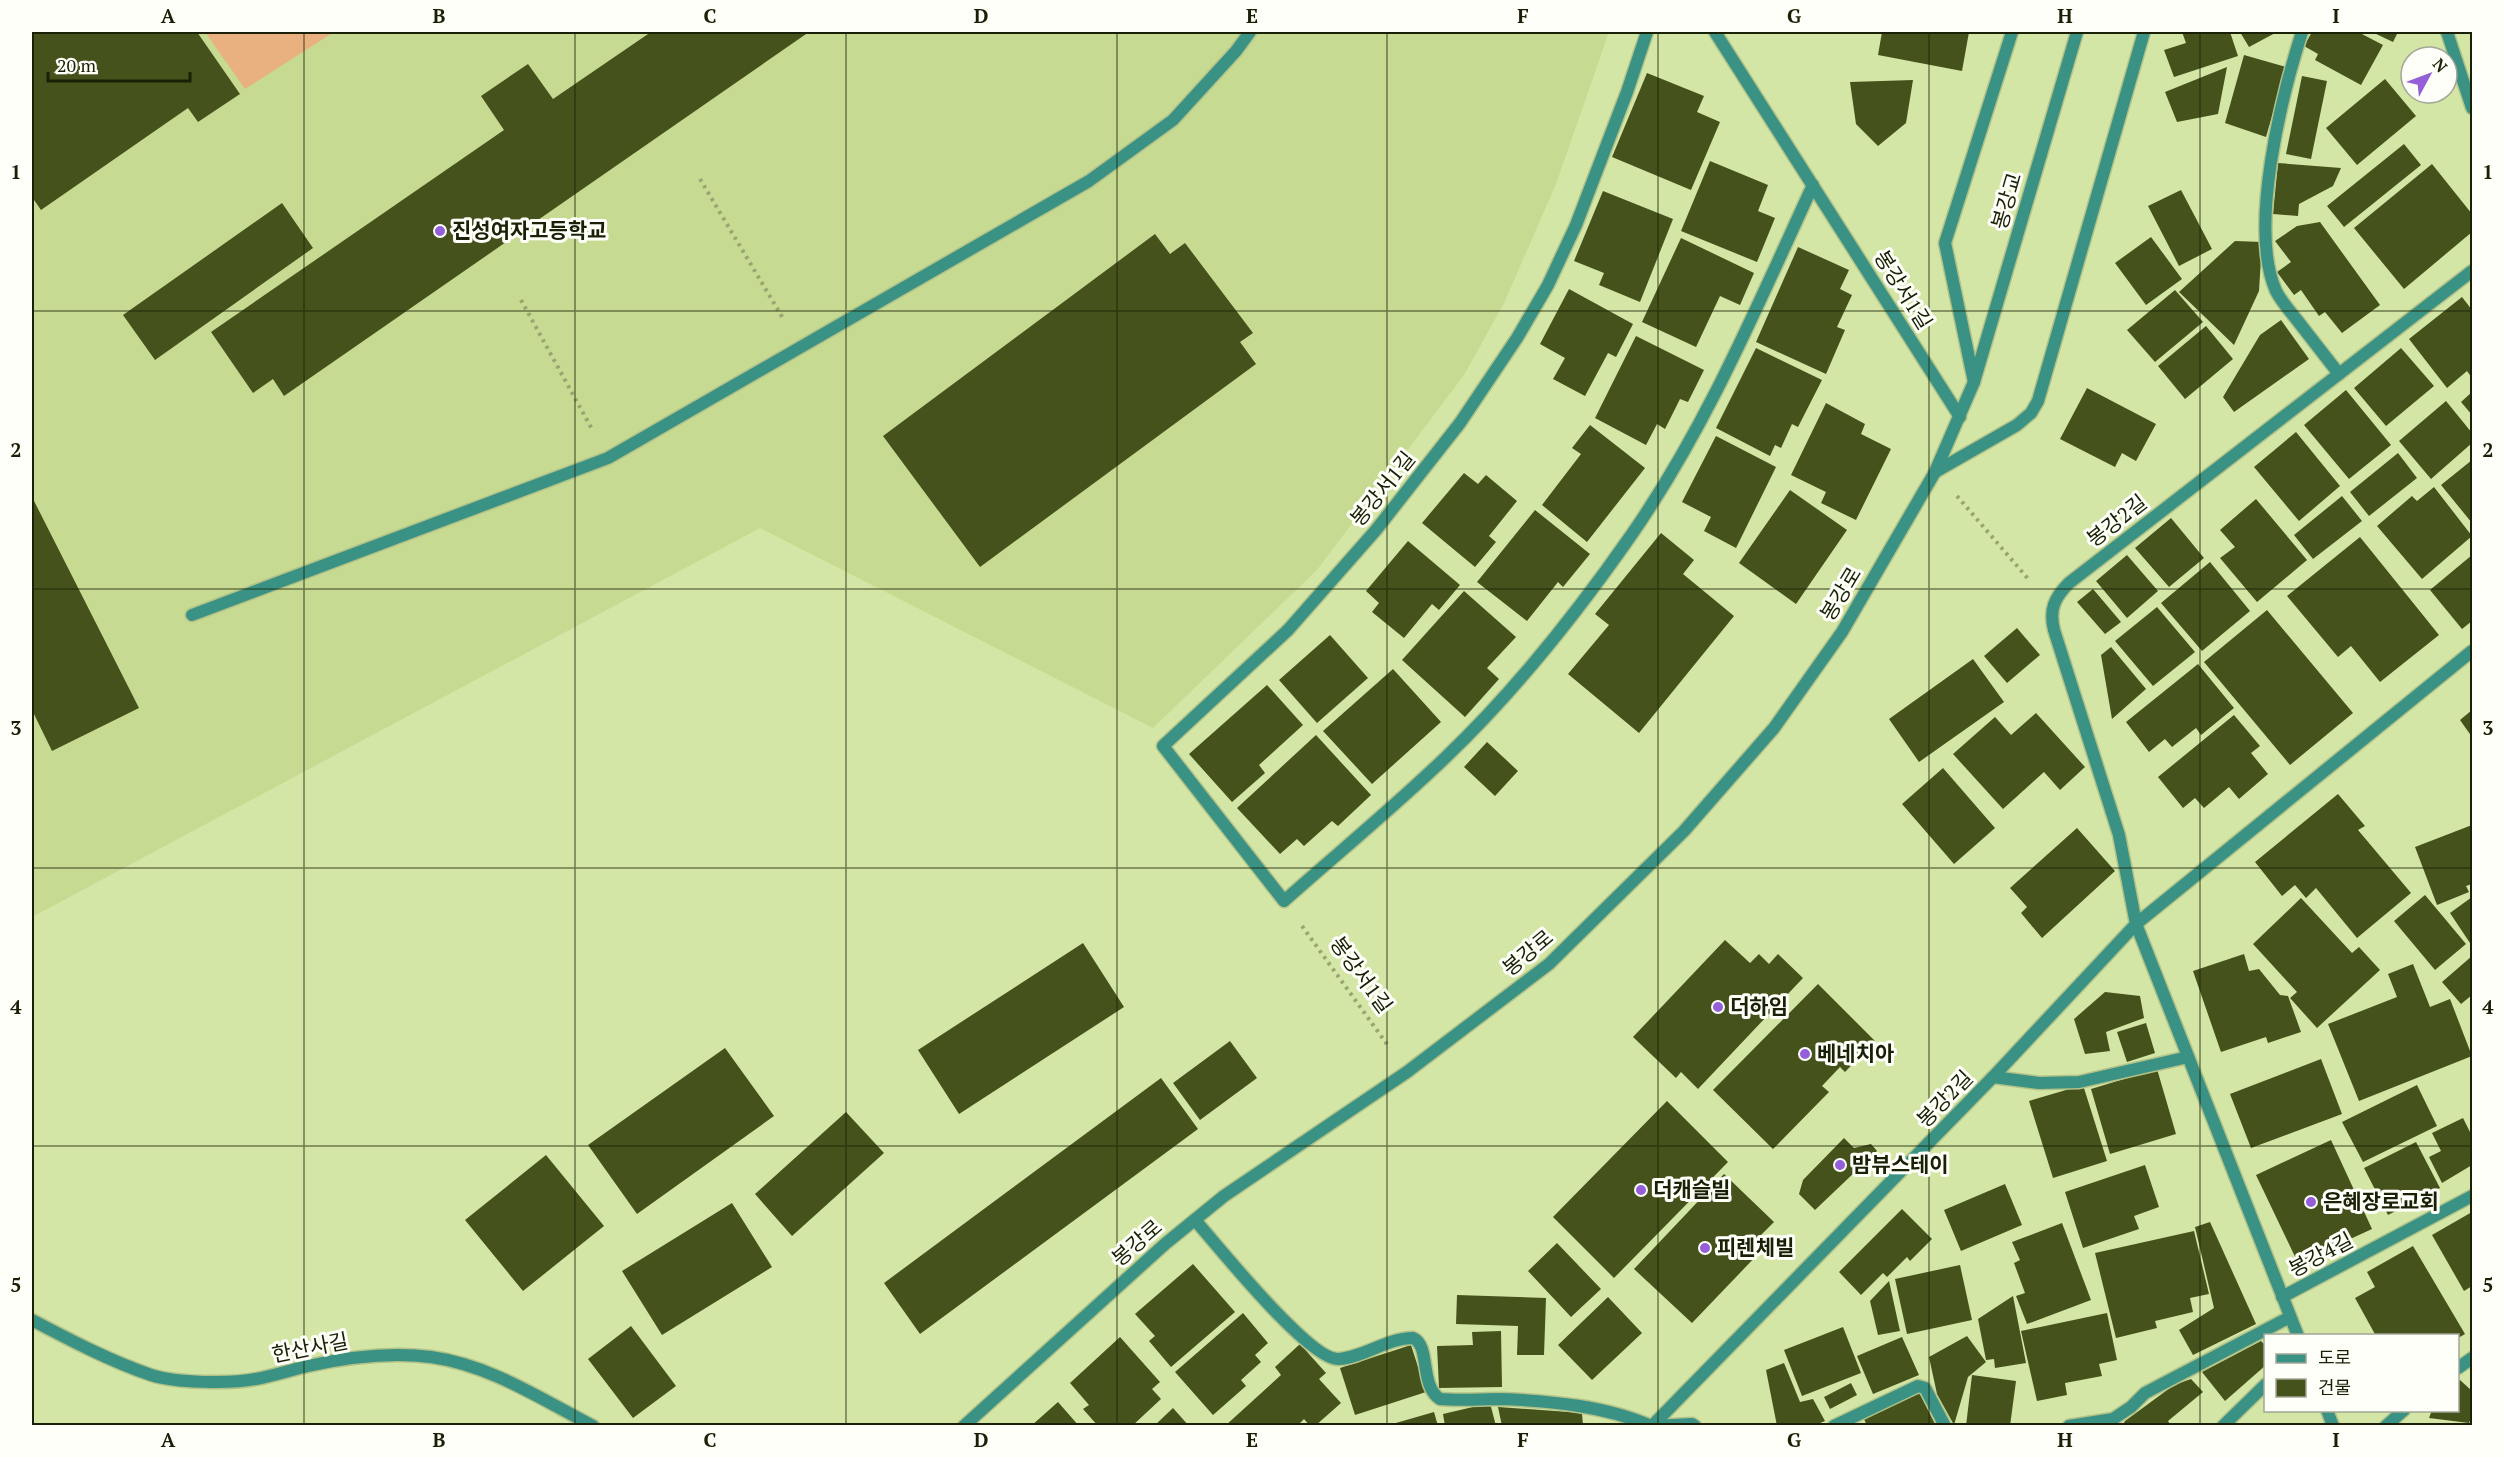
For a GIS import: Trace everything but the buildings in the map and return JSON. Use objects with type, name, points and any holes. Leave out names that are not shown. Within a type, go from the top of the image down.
[{"type":"street","points":[[192,615],[608,458],[1089,181],[1173,120],[1236,51],[1250,32]]},
{"type":"street","name":"봉강서1길","points":[[1284,902],[1163,746],[1288,630],[1376,530],[1460,423],[1517,338],[1552,275],[1576,225],[1627,92],[1647,32]]},
{"type":"street","name":"봉강서1길","points":[[1715,32],[1960,417]]},
{"type":"street","points":[[1974,382],[1945,243],[2012,32]]},
{"type":"street","name":"봉강교","points":[[1974,382],[2077,32]]},
{"type":"street","points":[[1935,472],[2017,425],[2031,413],[2038,400],[2144,32]]},
{"type":"street","points":[[2302,32],[2293,59],[2268,172],[2266,214],[2270,272],[2280,298],[2339,374]]},
{"type":"street","points":[[2448,32],[2472,108]]},
{"type":"street","points":[[1284,902],[1447,756],[1470,732],[1534,662],[1626,543],[1675,467],[1720,386],[1813,185]]},
{"type":"street","name":"봉강2길","points":[[2052,607],[2058,594],[2069,583],[2472,270]]},
{"type":"street","name":"봉강로","points":[[964,1425],[1164,1244],[1224,1196],[1407,1072],[1549,964],[1691,823],[1774,728],[1842,632],[1935,472],[1974,382]]},
{"type":"street","points":[[2052,607],[2051,618],[2054,630],[2119,835],[2136,924],[2298,1334]]},
{"type":"street","name":"봉강2길","points":[[1652,1425],[1993,1077],[2136,924],[2472,651]]},
{"type":"street","points":[[1993,1077],[2039,1083],[2079,1082],[2188,1057]]},
{"type":"street","name":"봉강4길","points":[[2282,1297],[2472,1196]]},
{"type":"street","points":[[1195,1220],[1299,1336],[1331,1358],[1344,1358],[1413,1338],[1420,1344],[1430,1390],[1440,1399],[1502,1399],[1590,1408],[1631,1417],[1652,1425],[1695,1425]]},
{"type":"street","points":[[2069,1425],[2113,1419],[2131,1407],[2145,1393],[2290,1317]]},
{"type":"street","name":"한산사길","points":[[32,1320],[88,1349],[153,1376],[199,1382],[254,1380],[308,1366],[355,1358],[405,1356],[466,1363],[496,1375],[593,1425]]},
{"type":"street","points":[[2459,1367],[2472,1358]]},
{"type":"street","points":[[2223,1425],[2264,1385]]},
{"type":"street","points":[[1834,1425],[1918,1386],[1925,1388],[1945,1425]]},
{"type":"street","points":[[2386,1425],[2402,1412]]},
{"type":"path","points":[[700,179],[800,348]]},
{"type":"path","points":[[521,300],[608,458]]},
{"type":"path","points":[[1935,472],[2052,607]]},
{"type":"path","name":"봉강서1길","points":[[1284,902],[1407,1072]]},
{"type":"shaded area","points":[[32,32],[1609,32],[1556,184],[1504,303],[1464,375],[1317,570],[1153,728],[760,528],[32,917]]},
{"type":"shaded area","points":[[205,32],[334,32],[245,89]]},
{"type":"place","name":"진성여자고등학교","points":[[440,231]]},
{"type":"place","name":"더하임","points":[[1718,1007]]},
{"type":"place","name":"베네치아","points":[[1805,1054]]},
{"type":"place","name":"밤뷰스테이","points":[[1840,1165]]},
{"type":"place","name":"더캐슬빌","points":[[1641,1190]]},
{"type":"place","name":"은혜장로교회","points":[[2311,1202]]},
{"type":"place","name":"피렌체빌","points":[[1705,1248]]}]
